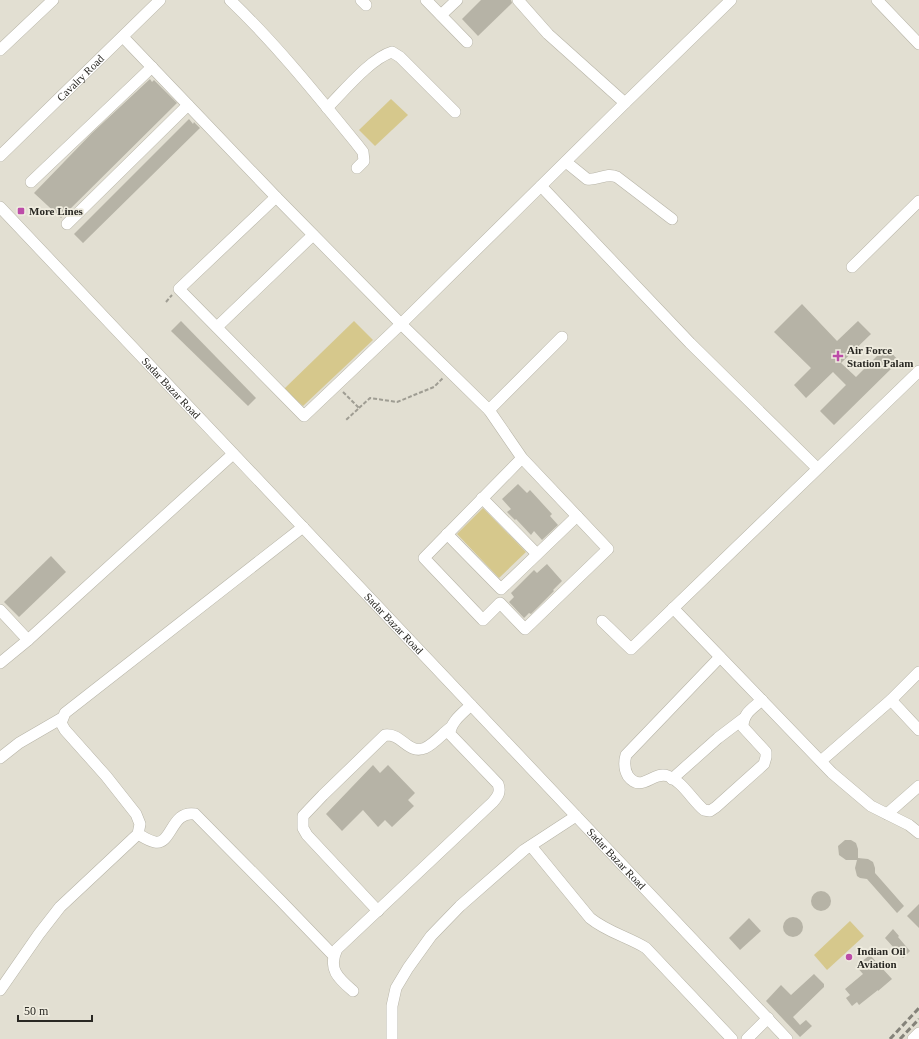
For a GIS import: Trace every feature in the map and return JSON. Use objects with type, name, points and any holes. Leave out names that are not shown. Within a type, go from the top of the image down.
[{"type":"street","points":[[0,50],[53,0]]},
{"type":"street","name":"Cavalry Road","points":[[0,156],[160,0]]},
{"type":"street","points":[[230,0],[251,21],[327,108],[363,152],[364,161],[357,168]]},
{"type":"street","points":[[426,0],[467,42]]},
{"type":"street","points":[[441,15],[457,0]]},
{"type":"street","points":[[518,0],[548,34],[625,102]]},
{"type":"street","points":[[276,197],[179,289],[304,416],[401,324],[625,102],[731,0]]},
{"type":"street","points":[[877,0],[919,44]]},
{"type":"street","points":[[123,37],[313,235],[449,373],[489,410],[522,458],[608,549],[526,629],[500,603]]},
{"type":"street","points":[[327,108],[373,62],[382,55],[392,52],[400,56],[455,112]]},
{"type":"street","points":[[31,182],[152,67]]},
{"type":"street","points":[[67,224],[188,105]]},
{"type":"street","points":[[566,162],[587,179],[597,179],[608,175],[617,177],[672,219]]},
{"type":"street","points":[[541,186],[690,343],[817,468]]},
{"type":"street","points":[[852,267],[919,201]]},
{"type":"street","name":"Sadar Bazar Road","points":[[0,207],[787,1039]]},
{"type":"street","points":[[217,327],[313,235]]},
{"type":"street","points":[[489,410],[562,337]]},
{"type":"street","points":[[602,621],[631,649],[817,468],[855,434],[919,372]]},
{"type":"street","points":[[0,663],[28,640],[233,454]]},
{"type":"street","points":[[522,458],[424,558],[483,620],[500,603],[501,589],[577,516]]},
{"type":"street","points":[[482,498],[537,554]]},
{"type":"street","points":[[0,990],[38,934],[60,907],[138,834],[140,824],[136,814],[106,776],[65,730],[61,723],[65,713],[302,527]]},
{"type":"street","points":[[447,534],[501,589]]},
{"type":"street","points":[[673,608],[832,773],[871,806],[909,825],[919,834]]},
{"type":"street","points":[[0,610],[28,640]]},
{"type":"street","points":[[720,658],[626,755],[625,769],[628,776],[635,782],[641,783],[661,775],[672,779],[678,783],[704,810],[710,811],[764,764],[766,752],[743,727],[743,719]]},
{"type":"street","points":[[821,761],[891,700],[919,672]]},
{"type":"street","points":[[672,779],[718,738],[743,719],[748,712],[762,700]]},
{"type":"street","points":[[891,700],[919,730]]},
{"type":"street","points":[[378,912],[307,835],[303,828],[303,816],[385,735],[391,734],[396,736],[414,750],[420,750],[450,728],[452,724],[471,705]]},
{"type":"street","points":[[0,758],[19,743],[62,718]]},
{"type":"street","points":[[353,991],[334,971],[332,964],[337,949],[378,912],[498,796],[500,790],[498,784],[452,738],[450,728]]},
{"type":"street","points":[[887,814],[919,786]]},
{"type":"street","points":[[138,834],[156,842],[161,842],[178,819],[184,814],[195,814],[334,956]]},
{"type":"street","points":[[392,1039],[392,1006],[396,988],[408,968],[431,936],[460,906],[524,850],[576,816]]},
{"type":"street","points":[[531,846],[590,918],[599,926],[646,948],[732,1039]]},
{"type":"street","points":[[748,1039],[768,1018]]},
{"type":"street","points":[[913,1039],[919,1033]]},
{"type":"path","points":[[346,420],[370,398],[397,402],[434,387],[449,373]]},
{"type":"path","points":[[337,385],[359,408]]},
{"type":"shaded area","points":[[391,99],[408,115],[375,146],[359,130]]},
{"type":"shaded area","points":[[354,321],[373,340],[303,406],[284,389]]},
{"type":"shaded area","points":[[483,508],[526,552],[499,578],[457,534]]},
{"type":"shaded area","points":[[850,921],[864,936],[827,970],[814,955]]},
{"type":"building","points":[[481,0],[511,0],[512,3],[478,36],[462,19]]},
{"type":"building","points":[[150,79],[152,82],[154,80],[177,103],[61,218],[34,193],[92,133]]},
{"type":"building","points":[[189,119],[193,124],[194,122],[200,128],[83,243],[74,234]]},
{"type":"building","points":[[802,304],[837,341],[858,321],[871,334],[841,363],[856,377],[886,347],[899,361],[834,425],[820,411],[846,385],[833,372],[806,398],[794,385],[811,368],[774,332]]},
{"type":"building","points":[[181,321],[256,398],[248,406],[171,331]]},
{"type":"building","points":[[518,484],[527,493],[530,490],[552,514],[550,516],[558,525],[542,540],[534,531],[531,535],[507,512],[511,509],[502,499]]},
{"type":"building","points":[[51,556],[66,572],[19,617],[4,602]]},
{"type":"building","points":[[547,564],[562,581],[531,614],[529,613],[524,618],[509,602],[514,597],[511,593],[534,570],[537,573]]},
{"type":"building","points":[[373,765],[380,773],[388,765],[415,793],[408,800],[414,806],[392,827],[385,820],[378,827],[363,810],[342,831],[326,814]]},
{"type":"building","points":[[845,840],[851,840],[856,843],[858,858],[868,859],[873,862],[875,873],[904,906],[897,913],[867,879],[857,876],[855,868],[857,860],[846,860],[839,855],[838,846]]},
{"type":"building","points":[[821,891],[828,894],[831,901],[828,908],[821,911],[814,908],[811,901],[814,894]]},
{"type":"building","points":[[919,904],[919,928],[907,916]]},
{"type":"building","points":[[793,917],[800,920],[803,927],[800,934],[793,937],[786,934],[783,927],[786,920]]},
{"type":"building","points":[[749,918],[761,931],[740,950],[729,938]]},
{"type":"building","points":[[893,929],[910,951],[903,958],[885,938]]},
{"type":"building","points":[[870,955],[892,979],[859,1005],[857,1002],[852,1006],[846,998],[850,995],[845,989],[863,974],[856,966]]},
{"type":"building","points":[[814,974],[824,984],[824,987],[793,1017],[800,1025],[806,1020],[812,1026],[800,1037],[766,1001],[781,985],[791,995]]},
{"type":"railway","points":[[890,1039],[919,1008]]},
{"type":"railway","points":[[900,1039],[919,1019]]},
{"type":"place","name":"More Lines","points":[[21,211]]},
{"type":"place","name":"Air Force Station Palam","points":[[838,356]]},
{"type":"place","name":"Indian Oil Aviation","points":[[849,957]]}]
